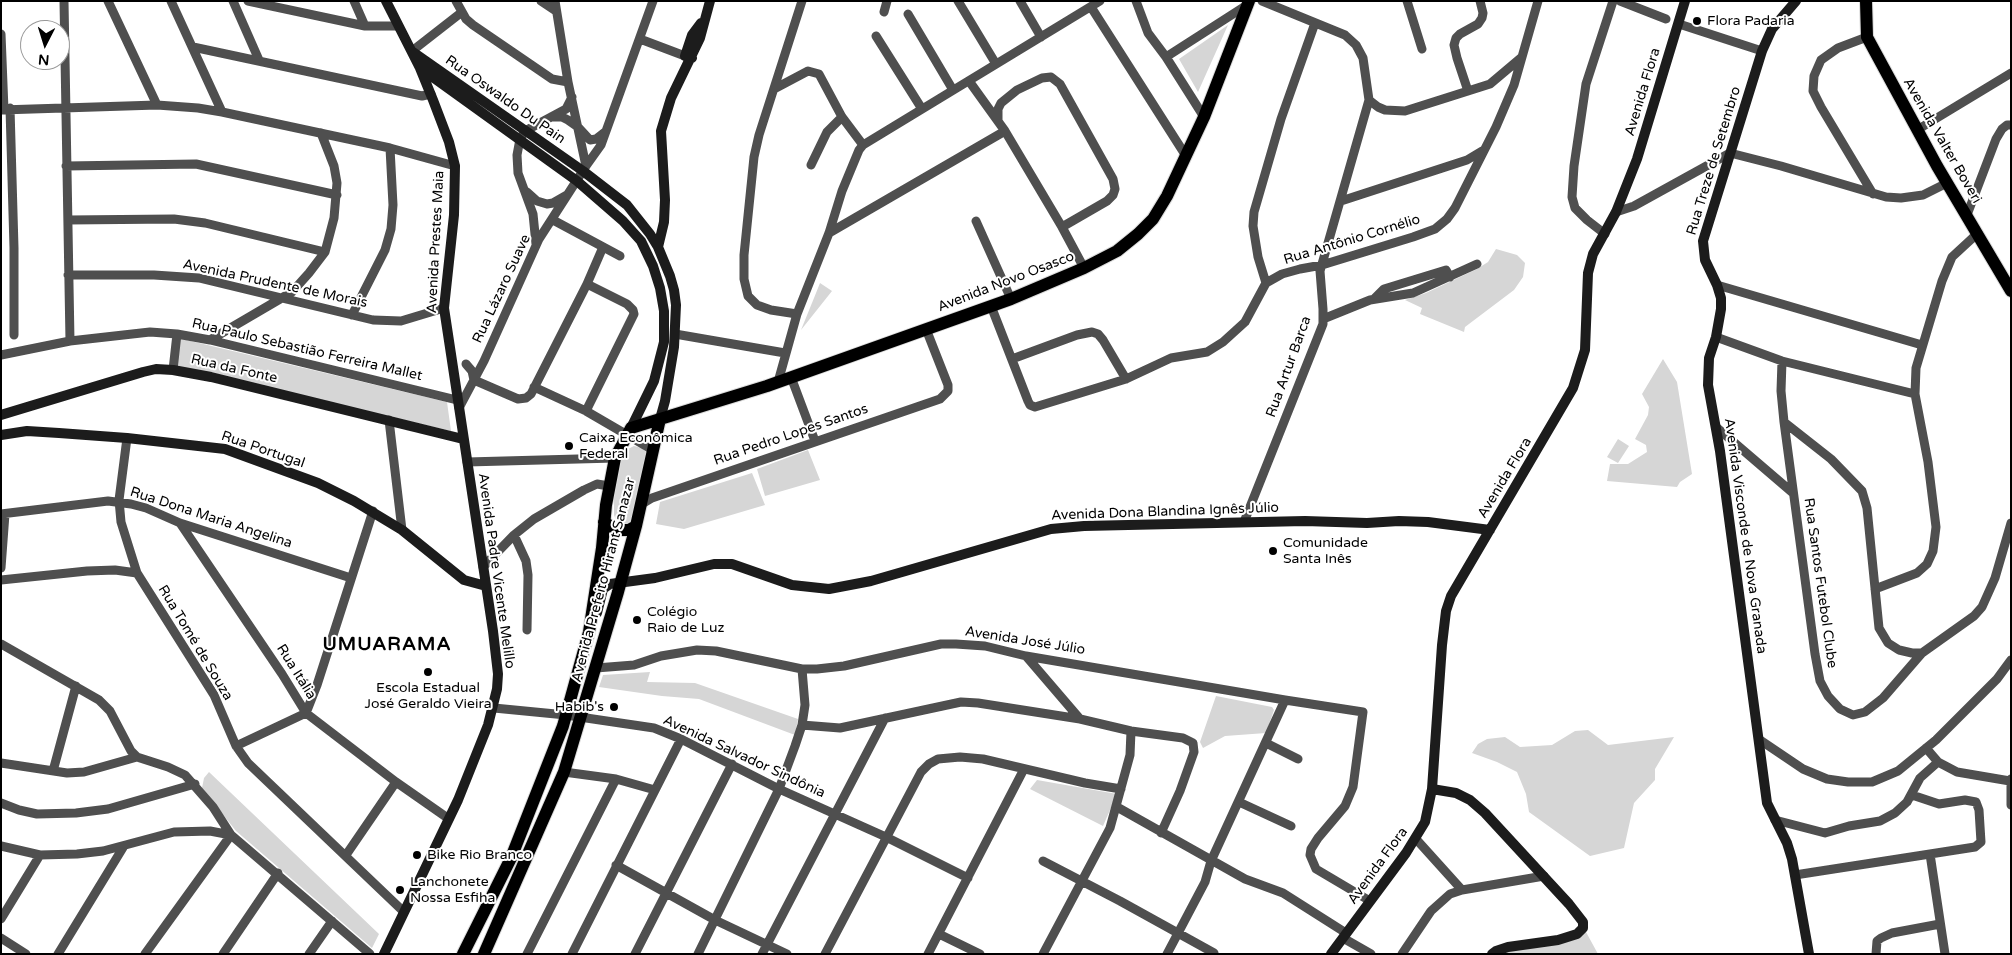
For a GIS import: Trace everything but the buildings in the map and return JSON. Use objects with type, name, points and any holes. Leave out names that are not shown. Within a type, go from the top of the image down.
[{"type":"main road","name":"Avenida Prestes Maia","points":[[386,1],[412,51],[431,94],[449,142],[455,166],[454,215],[444,308],[458,404]]},
{"type":"main road","points":[[658,246],[664,222],[661,131],[671,98],[689,57],[700,38],[710,1]]},
{"type":"main road","name":"Avenida Flora","points":[[1331,954],[1416,839],[1425,822],[1432,789],[1442,645],[1446,611],[1450,596],[1574,388],[1585,350],[1588,273],[1594,254],[1616,212],[1637,159],[1685,1]]},
{"type":"main road","name":"Rua Treze de Setembro","points":[[1716,337],[1721,309],[1717,285],[1705,260],[1703,241],[1762,51],[1772,29],[1795,1]]},
{"type":"main road","name":"Avenida Valter Boveri","points":[[1866,1],[1867,37],[1947,183],[2011,291]]},
{"type":"main road","name":"Avenida Novo Osasco","points":[[629,432],[660,419],[778,382],[1011,299],[1084,268],[1117,251],[1154,219],[1167,196],[1204,117],[1248,3]]},
{"type":"main road","name":"Rua Oswaldo Du Pain","points":[[412,51],[522,135],[577,182]]},
{"type":"main road","name":"Rua Oswaldo Du Pain","points":[[420,68],[522,135],[584,168]]},
{"type":"main road","name":"Avenida Prefeito Hirant Sanazar","points":[[484,954],[564,772],[581,718],[642,504],[652,450],[665,401],[675,334],[674,290],[658,246],[627,206],[584,168]]},
{"type":"main road","name":"Avenida Prefeito Hirant Sanazar","points":[[463,954],[511,858],[546,772],[566,715],[589,632],[609,486],[615,458],[654,381],[664,342],[664,311],[660,288],[653,266],[641,241],[622,221],[577,182]]},
{"type":"main road","name":"Avenida Visconde de Nova Granada","points":[[1716,337],[1709,358],[1708,369],[1760,740],[1767,803],[1787,843],[1795,875],[1809,954]]},
{"type":"main road","name":"Rua da Fonte","points":[[1,415],[156,369],[211,377],[463,439]]},
{"type":"main road","name":"Avenida Padre Vicente Melillo","points":[[387,953],[404,912],[449,819],[488,725],[498,689],[497,659],[458,404]]},
{"type":"main road","name":"Rua Portugal","points":[[1,436],[27,431],[127,438],[225,449],[318,483],[373,511],[402,530],[464,580],[486,586]]},
{"type":"main road","name":"Avenida Dona Blandina Ignês Júlio","points":[[589,632],[594,623],[603,589],[610,584],[664,576],[714,564],[732,564],[792,586],[829,589],[880,579],[1051,529],[1084,526],[1399,521],[1428,522],[1490,530]]},
{"type":"main road","points":[[604,522],[617,530],[628,530],[636,526]]},
{"type":"main road","points":[[1432,789],[1456,793],[1470,800],[1485,813],[1579,914],[1583,922],[1583,928],[1577,934],[1558,940],[1508,947],[1492,954]]},
{"type":"street","points":[[64,1],[70,341]]},
{"type":"street","points":[[108,1],[157,105]]},
{"type":"street","points":[[171,1],[222,112]]},
{"type":"street","points":[[233,1],[259,60]]},
{"type":"street","points":[[248,1],[365,26],[398,26]]},
{"type":"street","points":[[292,1],[296,10]]},
{"type":"street","points":[[354,1],[365,26]]},
{"type":"street","points":[[456,1],[473,25],[552,79],[568,82]]},
{"type":"street","points":[[541,1],[556,11]]},
{"type":"street","points":[[555,1],[584,168]]},
{"type":"street","name":"Rua Lázaro Suave","points":[[458,404],[484,361],[540,239],[584,168],[598,152],[653,1]]},
{"type":"street","points":[[797,314],[771,310],[757,305],[748,296],[744,279],[744,256],[754,157],[759,134],[802,1]]},
{"type":"street","points":[[884,12],[887,1]]},
{"type":"street","points":[[958,1],[996,64]]},
{"type":"street","points":[[1020,1],[1041,37]]},
{"type":"street","points":[[778,382],[797,314],[829,233],[842,191],[859,150],[863,145],[1100,1]]},
{"type":"street","points":[[1136,1],[1148,33],[1166,57],[1204,117]]},
{"type":"street","points":[[1262,1],[1345,35],[1356,45],[1363,58],[1369,100],[1386,110],[1406,111],[1490,84],[1522,57]]},
{"type":"street","points":[[1408,1],[1422,48]]},
{"type":"street","points":[[1468,91],[1454,45],[1456,38],[1460,34],[1478,24],[1482,18],[1484,13],[1480,1]]},
{"type":"street","name":"Rua Antônio Cornélio","points":[[1266,284],[1291,272],[1322,265],[1435,229],[1447,220],[1496,127],[1514,85],[1538,1]]},
{"type":"street","points":[[1605,234],[1575,208],[1572,197],[1574,166],[1586,84],[1613,1]]},
{"type":"street","points":[[1620,1],[1666,19]]},
{"type":"street","points":[[1166,57],[1248,3]]},
{"type":"street","points":[[1091,7],[1186,156]]},
{"type":"street","points":[[412,51],[462,12]]},
{"type":"street","points":[[908,14],[953,90]]},
{"type":"street","points":[[990,306],[1028,401],[1030,405],[1035,407],[1126,379],[1171,358],[1207,352],[1223,342],[1244,322],[1266,284],[1258,257],[1253,226],[1254,212],[1281,119],[1315,23]]},
{"type":"street","points":[[1678,24],[1762,51]]},
{"type":"street","points":[[1,34],[2,78],[14,248],[14,335]]},
{"type":"street","points":[[876,36],[922,109]]},
{"type":"street","points":[[1867,37],[1838,48],[1821,60],[1814,76],[1813,91],[1873,194]]},
{"type":"street","points":[[640,39],[689,57]]},
{"type":"street","points":[[193,47],[422,96],[431,94]]},
{"type":"street","points":[[774,89],[808,72],[819,74],[842,117],[863,145]]},
{"type":"street","points":[[1917,130],[2011,73]]},
{"type":"street","points":[[998,121],[998,109],[1001,103],[1017,90],[1042,78],[1051,77],[1060,84],[1113,179],[1115,189],[1113,196],[1107,201],[1062,227]]},
{"type":"street","points":[[969,80],[1005,131],[1084,268]]},
{"type":"street","points":[[536,247],[533,214],[518,173],[517,156],[522,135],[566,109],[572,97]]},
{"type":"street","name":"Rua Artur Barca","points":[[1244,522],[1323,319],[1320,270],[1369,100]]},
{"type":"street","points":[[5,109],[157,105],[222,112],[390,148],[455,166]]},
{"type":"street","points":[[551,118],[562,117],[578,126],[590,140],[596,139],[605,132]]},
{"type":"street","points":[[811,165],[826,132],[842,117]]},
{"type":"street","points":[[1967,215],[1996,139],[2002,129],[2007,125],[2011,125]]},
{"type":"street","points":[[829,233],[1005,131]]},
{"type":"street","points":[[210,340],[283,298],[299,286],[325,252],[334,218],[337,182],[334,166],[322,133]]},
{"type":"street","points":[[352,315],[385,250],[391,229],[393,205],[390,148]]},
{"type":"street","points":[[1341,201],[1468,160],[1482,151]]},
{"type":"street","points":[[1616,212],[1634,206],[1730,153],[1886,197],[1901,198],[1923,195],[1947,183]]},
{"type":"street","points":[[66,166],[196,164],[337,195]]},
{"type":"street","points":[[524,188],[537,201],[547,204],[561,199],[570,192]]},
{"type":"street","points":[[68,220],[174,219],[205,223],[325,252]]},
{"type":"street","points":[[553,220],[620,256]]},
{"type":"street","points":[[976,221],[1011,299]]},
{"type":"street","points":[[1875,589],[1917,573],[1927,564],[1933,551],[1936,527],[1928,462],[1914,394],[1916,368],[1942,281],[1952,257],[1978,233]]},
{"type":"street","points":[[451,358],[466,364],[472,371],[474,380],[518,398],[526,398],[531,394],[587,284],[603,247]]},
{"type":"street","points":[[1323,319],[1373,300],[1413,293],[1477,264]]},
{"type":"street","name":"Avenida Prudente de Morais","points":[[68,276],[176,276],[199,278],[373,320],[401,320],[444,308]]},
{"type":"street","points":[[586,411],[634,314],[627,304],[587,284]]},
{"type":"street","points":[[1717,285],[1922,345]]},
{"type":"street","name":"Rua Pedro Lopes Santos","points":[[642,504],[652,498],[940,399],[948,390],[946,376],[926,329]]},
{"type":"street","name":"Rua Paulo Sebastião Ferreira Mallet","points":[[1,355],[70,341],[150,332],[177,334],[210,340],[458,404]]},
{"type":"street","points":[[1012,359],[1077,335],[1092,332],[1098,334],[1103,340],[1126,379]]},
{"type":"street","points":[[173,370],[177,334]]},
{"type":"street","points":[[675,334],[785,353]]},
{"type":"street","points":[[1716,337],[1782,361],[1914,394]]},
{"type":"street","points":[[466,364],[484,361]]},
{"type":"street","name":"Rua Santos Futebol Clube","points":[[1782,361],[1780,391],[1815,654],[1820,680],[1828,696],[1840,709],[1854,715],[1865,712],[1883,698],[1922,653],[1974,616],[1982,606],[1995,578],[2011,522]]},
{"type":"street","points":[[791,377],[815,441]]},
{"type":"street","points":[[534,387],[629,432],[652,450]]},
{"type":"street","points":[[389,420],[402,530]]},
{"type":"street","points":[[1784,422],[1831,459],[1862,491],[1867,508],[1879,628],[1882,636],[1888,643],[1899,650],[1922,653]]},
{"type":"street","points":[[1716,427],[1793,493]]},
{"type":"street","name":"Rua Tomé de Souza","points":[[127,438],[119,502],[124,535],[137,572],[214,695],[236,746],[248,763],[404,912]]},
{"type":"street","points":[[467,462],[615,458]]},
{"type":"street","points":[[483,567],[514,535],[534,519],[597,484],[609,486]]},
{"type":"street","name":"Rua Dona Maria Angelina","points":[[3,514],[108,501],[119,502],[146,508],[180,523],[351,578]]},
{"type":"street","points":[[236,746],[306,713],[317,685],[373,511]]},
{"type":"street","points":[[1,568],[3,514]]},
{"type":"street","name":"Rua Itália","points":[[180,523],[282,674],[306,713],[396,782],[449,819]]},
{"type":"street","points":[[514,535],[526,561],[528,575],[527,630]]},
{"type":"street","points":[[1,580],[87,571],[115,570],[137,572]]},
{"type":"street","points":[[1,644],[99,700],[110,711],[125,744],[137,758]]},
{"type":"street","name":"Avenida José Júlio","points":[[596,668],[634,665],[661,656],[697,650],[716,651],[802,670],[844,666],[941,644],[984,646],[1026,656],[1363,712],[1353,787],[1345,806],[1318,838],[1311,849],[1310,855],[1316,869],[1370,901]]},
{"type":"street","points":[[1026,656],[1080,719]]},
{"type":"street","points":[[1760,740],[1803,769],[1827,779],[1853,783],[1872,782],[1885,778],[1910,762],[1965,713],[1996,680],[2011,660]]},
{"type":"street","points":[[698,954],[779,789],[802,725],[805,704],[802,670]]},
{"type":"street","points":[[53,771],[76,686]]},
{"type":"street","points":[[1168,954],[1205,882],[1211,861],[1284,700]]},
{"type":"street","points":[[802,725],[840,728],[961,702],[1080,719],[1131,731],[1183,738],[1191,741],[1194,746],[1192,760],[1161,833]]},
{"type":"street","name":"Avenida Salvador Sindônia","points":[[494,708],[566,715],[654,728],[681,739],[779,789],[886,837],[968,878]]},
{"type":"street","points":[[762,954],[885,718]]},
{"type":"street","points":[[1043,954],[1110,828],[1130,754],[1131,731]]},
{"type":"street","points":[[572,954],[681,739]]},
{"type":"street","points":[[1266,743],[1298,759]]},
{"type":"street","points":[[1926,748],[1938,762],[1958,772],[2010,780],[2011,805]]},
{"type":"street","points":[[825,954],[921,772],[929,764],[938,759],[960,757],[983,759],[1085,783],[1121,789]]},
{"type":"street","points":[[1,763],[67,773],[84,772],[137,758],[168,767],[185,775],[195,784],[231,835],[278,873],[370,954]]},
{"type":"street","points":[[1775,820],[1825,833],[1889,817],[1907,802],[1920,778],[1938,762]]},
{"type":"street","points":[[635,954],[732,764]]},
{"type":"street","points":[[928,954],[1024,769]]},
{"type":"street","points":[[564,772],[616,779],[654,790]]},
{"type":"street","points":[[527,954],[616,779]]},
{"type":"street","points":[[346,855],[396,782]]},
{"type":"street","points":[[1,803],[37,814],[76,813],[108,809],[195,784]]},
{"type":"street","points":[[1795,875],[1974,847],[1979,844],[1982,838],[1978,804],[1976,802],[1965,800],[1939,804],[1912,794]]},
{"type":"street","points":[[1239,802],[1291,826]]},
{"type":"street","points":[[1117,807],[1245,879],[1283,893],[1372,954]]},
{"type":"street","points":[[1,846],[40,855],[86,853],[124,846],[174,832],[193,830],[221,832],[231,835]]},
{"type":"street","points":[[145,954],[231,835]]},
{"type":"street","points":[[1416,839],[1462,890]]},
{"type":"street","points":[[58,954],[124,846]]},
{"type":"street","points":[[1930,854],[1945,954]]},
{"type":"street","points":[[1,919],[40,855]]},
{"type":"street","points":[[1043,861],[1214,953]]},
{"type":"street","points":[[616,865],[715,920],[787,954]]},
{"type":"street","points":[[223,954],[278,873]]},
{"type":"street","points":[[1402,954],[1422,923],[1440,902],[1450,894],[1462,890],[1544,876]]},
{"type":"street","points":[[309,954],[332,921]]},
{"type":"street","points":[[1876,954],[1877,942],[1881,938],[1892,933],[1940,924]]},
{"type":"street","points":[[939,934],[980,954]]},
{"type":"street","points":[[1,938],[26,954]]},
{"type":"shaded area","points":[[1228,25],[1198,92],[1179,59]]},
{"type":"shaded area","points":[[1496,249],[1517,255],[1525,263],[1523,277],[1514,290],[1465,327],[1464,332],[1420,314],[1422,308],[1405,300],[1426,293],[1477,269],[1488,262]]},
{"type":"shaded area","points":[[820,283],[832,291],[801,330],[814,298]]},
{"type":"shaded area","points":[[178,338],[447,402],[451,431],[176,366]]},
{"type":"shaded area","points":[[1663,359],[1677,382],[1692,474],[1680,482],[1677,487],[1607,481],[1610,464],[1628,464],[1647,452],[1646,445],[1635,439],[1648,415],[1649,407],[1642,394]]},
{"type":"shaded area","points":[[1618,439],[1629,446],[1618,463],[1607,457]]},
{"type":"shaded area","points":[[634,446],[642,448],[649,455],[631,520],[627,525],[617,523],[614,515],[614,492],[619,464],[628,449]]},
{"type":"shaded area","points":[[808,450],[820,480],[765,496],[757,469]]},
{"type":"shaded area","points":[[752,473],[765,505],[684,529],[656,524],[660,502]]},
{"type":"shaded area","points":[[650,672],[647,682],[695,683],[798,719],[795,735],[699,699],[599,687],[603,675]]},
{"type":"shaded area","points":[[1216,696],[1272,707],[1274,710],[1266,733],[1225,736],[1203,748],[1200,742]]},
{"type":"shaded area","points":[[1588,730],[1608,745],[1674,737],[1655,769],[1655,780],[1634,803],[1624,848],[1590,856],[1529,812],[1526,794],[1517,772],[1472,753],[1478,744],[1487,739],[1505,737],[1520,747],[1552,745],[1575,731]]},
{"type":"shaded area","points":[[209,772],[379,934],[372,948],[236,831],[202,788],[204,778]]},
{"type":"shaded area","points":[[1037,780],[1117,794],[1103,826],[1030,789]]},
{"type":"shaded area","points":[[1586,932],[1598,954],[1495,954]]},
{"type":"place","name":"Flora Padaria","points":[[1697,21]]},
{"type":"place","name":"Caixa Econômica Federal","points":[[569,446]]},
{"type":"place","name":"Comunidade Santa Inês","points":[[1273,551]]},
{"type":"place","name":"Colégio Raio de Luz","points":[[637,620]]},
{"type":"place","name":"Escola Estadual José Geraldo Vieira","points":[[428,672]]},
{"type":"place","name":"Habib's","points":[[614,707]]},
{"type":"place","name":"Bike Rio Branco","points":[[417,855]]},
{"type":"place","name":"Lanchonete Nossa Esfiha","points":[[400,890]]},
{"type":"district","name":"UMUARAMA","points":[[387,645]]}]
